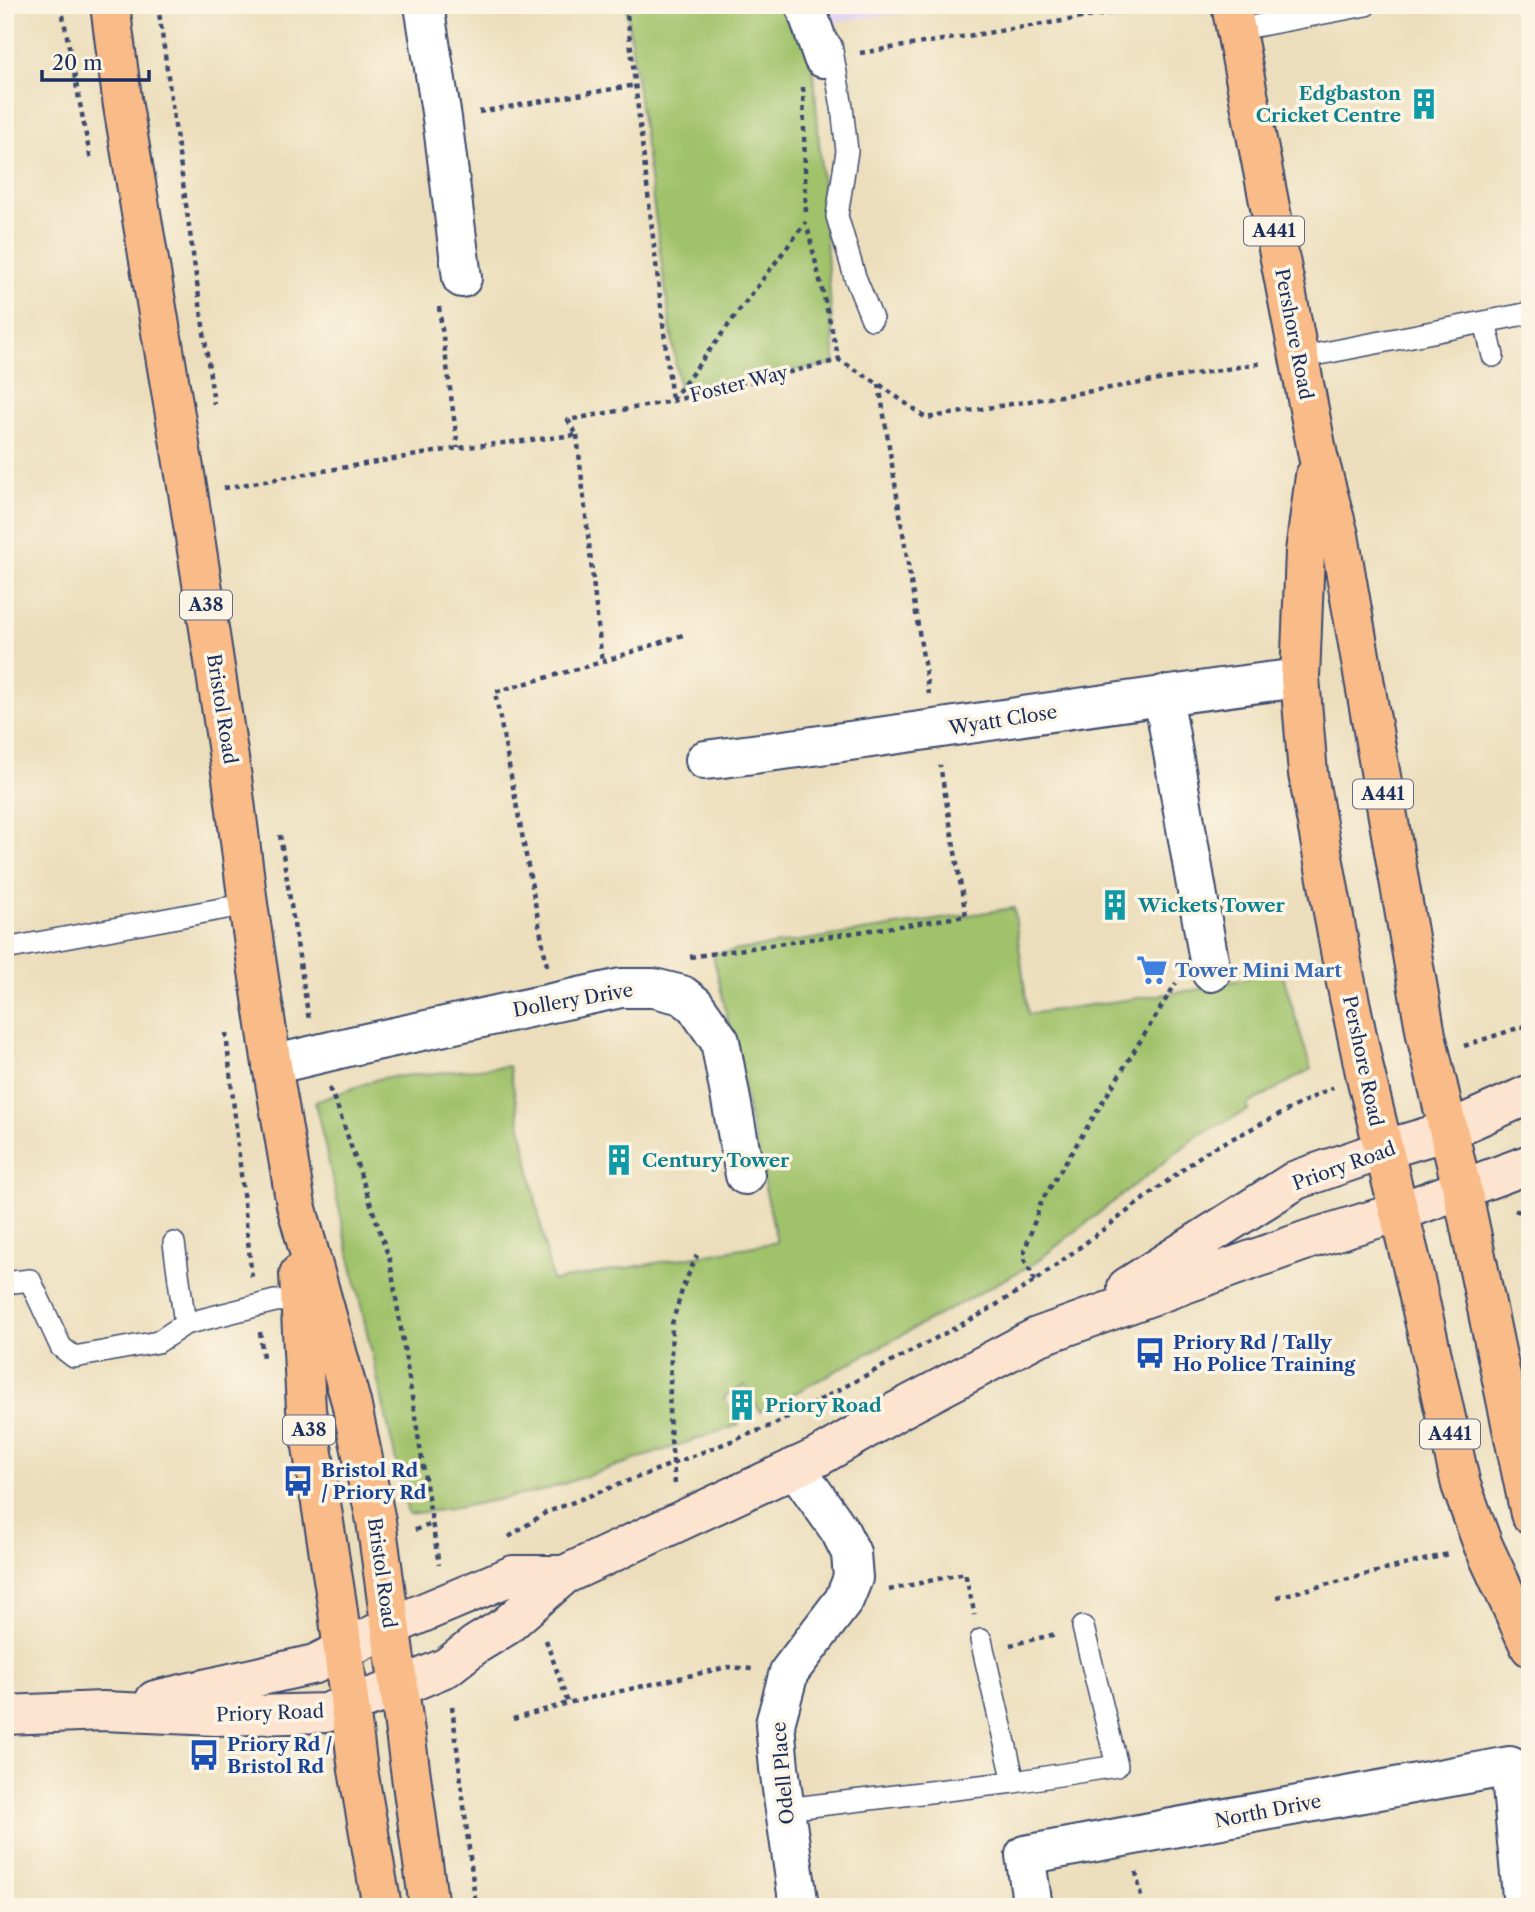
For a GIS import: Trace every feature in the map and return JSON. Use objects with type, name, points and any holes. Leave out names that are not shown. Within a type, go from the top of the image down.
[{"type":"main road","name":"Bristol Road","points":[[110,5],[232,778],[272,1065],[296,1205],[351,1402],[378,1541],[429,1907]]},
{"type":"main road","name":"Pershore Road","points":[[1233,18],[1318,456],[1339,535],[1426,1035],[1462,1189],[1530,1514]]},
{"type":"main road","name":"Pershore Road","points":[[1318,456],[1305,552],[1300,678],[1308,774],[1345,978],[1382,1150],[1399,1212],[1461,1485],[1483,1545],[1530,1647]]},
{"type":"main road","name":"Priory Road","points":[[1069,1324],[1296,1180],[1447,1131],[1530,1094]]},
{"type":"main road","name":"Priory Road","points":[[5,1714],[103,1711],[216,1716],[326,1713],[397,1688],[447,1667],[506,1626],[564,1575],[795,1467],[1026,1343],[1069,1324],[1310,1239],[1399,1212],[1530,1164]]},
{"type":"main road","name":"Bristol Road","points":[[296,1205],[306,1409],[349,1705],[382,1907]]},
{"type":"main road","name":"Priory Road","points":[[103,1711],[315,1664],[389,1627],[513,1575],[564,1575]]},
{"type":"street","points":[[424,5],[442,118],[462,278]]},
{"type":"street","points":[[805,5],[828,57]]},
{"type":"street","name":"Wyatt Close","points":[[705,760],[935,731],[1163,695],[1300,678]]},
{"type":"street","points":[[1163,695],[1211,972]]},
{"type":"street","name":"Dollery Drive","points":[[272,1065],[621,988],[654,988],[682,995],[695,1005],[720,1041],[745,1175]]},
{"type":"street","name":"Odell Place","points":[[795,1467],[840,1531],[851,1553],[853,1578],[844,1600],[789,1672],[775,1724],[799,1907]]},
{"type":"street","name":"North Drive","points":[[1033,1907],[1026,1856],[1510,1766],[1523,1907]]},
{"type":"lane","points":[[824,5],[828,57],[842,107],[847,152],[837,216],[855,277],[872,319]]},
{"type":"lane","points":[[1233,18],[1366,5]]},
{"type":"lane","points":[[1299,358],[1530,313]]},
{"type":"lane","points":[[1485,321],[1493,356]]},
{"type":"lane","points":[[5,949],[248,904]]},
{"type":"lane","points":[[174,1243],[185,1324]]},
{"type":"lane","points":[[5,1283],[30,1280],[61,1347],[74,1357],[158,1342],[185,1324],[275,1301],[300,1300]]},
{"type":"lane","points":[[785,1809],[1014,1782],[1116,1766],[1083,1626]]},
{"type":"lane","points":[[981,1646],[1014,1782]]},
{"type":"path","points":[[61,5],[92,162]]},
{"type":"path","points":[[158,5],[214,405]]},
{"type":"path","points":[[626,5],[672,401]]},
{"type":"path","points":[[828,57],[1163,5]]},
{"type":"path","points":[[442,118],[636,85]]},
{"type":"path","points":[[672,401],[806,222]]},
{"type":"path","points":[[458,448],[438,298],[462,278]]},
{"type":"path","name":"Foster Way","points":[[577,435],[568,420],[672,401],[839,360],[879,384],[926,418],[1299,358]]},
{"type":"path","points":[[713,954],[966,916],[879,384]]},
{"type":"path","points":[[188,492],[458,448],[577,435],[602,662]]},
{"type":"path","points":[[226,487],[228,501]]},
{"type":"path","points":[[552,1003],[550,978],[495,692],[602,662],[683,635]]},
{"type":"path","points":[[278,825],[314,1055],[339,1111],[390,1262],[445,1603]]},
{"type":"path","points":[[1035,1281],[1023,1256],[1041,1202],[1178,981],[1211,972]]},
{"type":"path","points":[[1474,1044],[1530,1024]]},
{"type":"path","points":[[226,1032],[265,1368]]},
{"type":"path","points":[[503,1541],[545,1513],[773,1425],[983,1313],[1035,1281],[1206,1152],[1342,1082]]},
{"type":"path","points":[[1522,1213],[1530,1246]]},
{"type":"path","points":[[678,1523],[670,1417],[672,1324],[682,1287],[697,1255]]},
{"type":"path","points":[[378,1541],[432,1524]]},
{"type":"path","points":[[1277,1597],[1483,1545]]},
{"type":"path","points":[[844,1600],[965,1573],[981,1646],[1083,1626]]},
{"type":"path","points":[[533,1602],[568,1703]]},
{"type":"path","points":[[447,1667],[476,1907]]},
{"type":"path","points":[[513,1719],[568,1703],[728,1667],[789,1672]]},
{"type":"shaded area","points":[[805,5],[966,5],[809,25]]},
{"type":"green space","points":[[626,5],[805,5],[813,60],[835,364],[679,388]]},
{"type":"green space","points":[[1014,908],[1028,1014],[1207,988],[1281,969],[1311,1069],[1247,1105],[1248,1110],[1200,1134],[1035,1263],[760,1412],[745,1385],[724,1397],[739,1425],[542,1491],[451,1509],[408,1514],[315,1102],[381,1078],[509,1066],[552,1281],[777,1242],[713,954]]},
{"type":"place","name":"Edgbaston Cricket Centre","points":[[1424,104]]},
{"type":"place","name":"Wickets Tower","points":[[1115,905]]},
{"type":"place","name":"Tower Mini Mart","points":[[1152,970]]},
{"type":"place","name":"Century Tower","points":[[619,1160]]},
{"type":"place","name":"Priory Rd / Tally Ho Police Training","points":[[1150,1353]]},
{"type":"place","name":"Priory Road","points":[[742,1405]]},
{"type":"place","name":"Bristol Rd / Priory Rd","points":[[298,1481]]},
{"type":"place","name":"Priory Rd / Bristol Rd","points":[[204,1755]]}]
